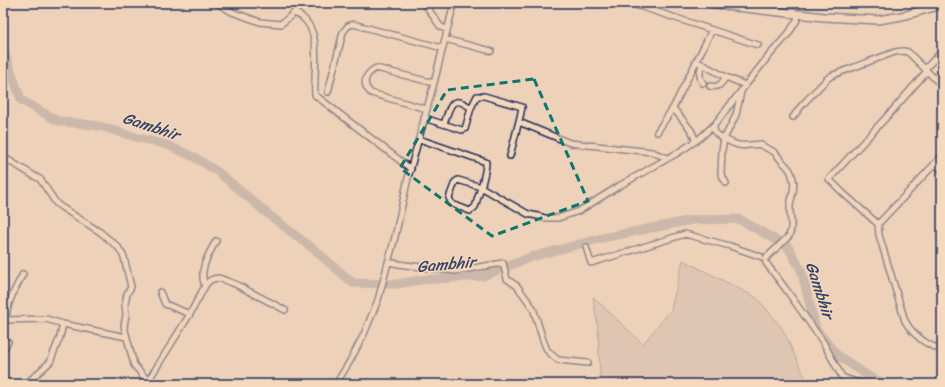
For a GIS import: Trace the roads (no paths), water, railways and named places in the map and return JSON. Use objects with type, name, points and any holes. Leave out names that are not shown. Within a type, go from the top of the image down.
[{"type":"main road","points":[[710,3],[824,17],[878,20],[902,16],[942,6]]},
{"type":"street","points":[[217,3],[232,12],[260,22],[281,24],[294,13],[301,3]]},
{"type":"street","points":[[424,3],[440,26],[447,30]]},
{"type":"street","points":[[336,384],[364,334],[378,300],[454,3]]},
{"type":"street","points":[[630,3],[758,45]]},
{"type":"street","points":[[294,13],[302,17],[310,26],[314,36],[316,48],[315,96],[411,169]]},
{"type":"street","points":[[419,139],[486,162],[486,170],[481,187],[474,208],[470,211],[452,204],[449,198],[454,182],[458,180],[481,187],[528,214],[558,218],[579,212],[619,186],[679,152],[700,138],[715,124],[743,87],[789,33],[797,20],[798,14]]},
{"type":"street","points":[[328,92],[343,32],[348,26],[353,24],[442,48]]},
{"type":"street","points":[[657,132],[672,108],[712,30]]},
{"type":"street","points":[[445,40],[491,51]]},
{"type":"street","points":[[942,51],[893,110],[829,179],[878,224],[879,235],[908,327],[918,337],[932,346],[942,350]]},
{"type":"street","points":[[793,117],[802,105],[833,74],[895,52],[908,52],[942,86]]},
{"type":"street","points":[[696,61],[743,87]]},
{"type":"street","points":[[702,64],[700,80],[703,82]]},
{"type":"street","points":[[426,109],[371,93],[365,84],[366,78],[371,70],[376,68],[434,83]]},
{"type":"street","points":[[710,86],[719,86],[726,77]]},
{"type":"street","points":[[726,183],[721,174],[722,150],[724,139],[736,115],[743,87]]},
{"type":"street","points":[[424,118],[462,130],[465,129],[471,108],[477,96],[484,96],[522,107],[510,156]]},
{"type":"street","points":[[444,124],[451,105],[454,102],[460,102],[471,108]]},
{"type":"street","points":[[672,108],[691,130],[696,141]]},
{"type":"street","points":[[519,122],[570,143],[652,152],[667,158]]},
{"type":"street","points":[[715,124],[714,129],[716,133],[724,139],[740,146],[754,144],[773,150],[788,167],[793,176],[794,186],[790,204],[792,228],[788,236],[765,259]]},
{"type":"street","points":[[878,224],[942,156]]},
{"type":"street","points":[[3,157],[40,178],[60,207],[100,232],[118,247],[124,257],[131,287],[127,294],[125,304],[126,315],[124,326],[126,337],[134,365],[147,383],[190,314],[208,281],[219,278],[235,284],[284,310]]},
{"type":"street","points":[[934,164],[942,170]]},
{"type":"street","points":[[586,247],[591,263],[685,234],[730,246],[764,258],[766,263],[823,342],[842,377],[867,384]]},
{"type":"street","points":[[205,286],[203,280],[204,265],[216,241]]},
{"type":"street","points":[[388,262],[456,271],[503,263],[507,279],[517,286],[533,308],[547,350],[558,360],[588,363]]},
{"type":"street","points":[[23,274],[16,286],[4,320],[46,319],[126,337]]},
{"type":"street","points":[[160,292],[165,304],[190,314]]},
{"type":"street","points":[[26,384],[50,362],[60,337],[63,324]]},
{"type":"street","points":[[3,350],[8,342]]},
{"type":"waterway","name":"Gambhir","points":[[3,48],[21,100],[58,121],[100,126],[167,145],[194,157],[218,172],[268,214],[316,251],[353,283],[397,284],[420,280],[483,276],[531,257],[602,238],[692,220],[739,219],[788,247],[801,270],[816,329],[836,354],[871,378],[887,384]]}]
